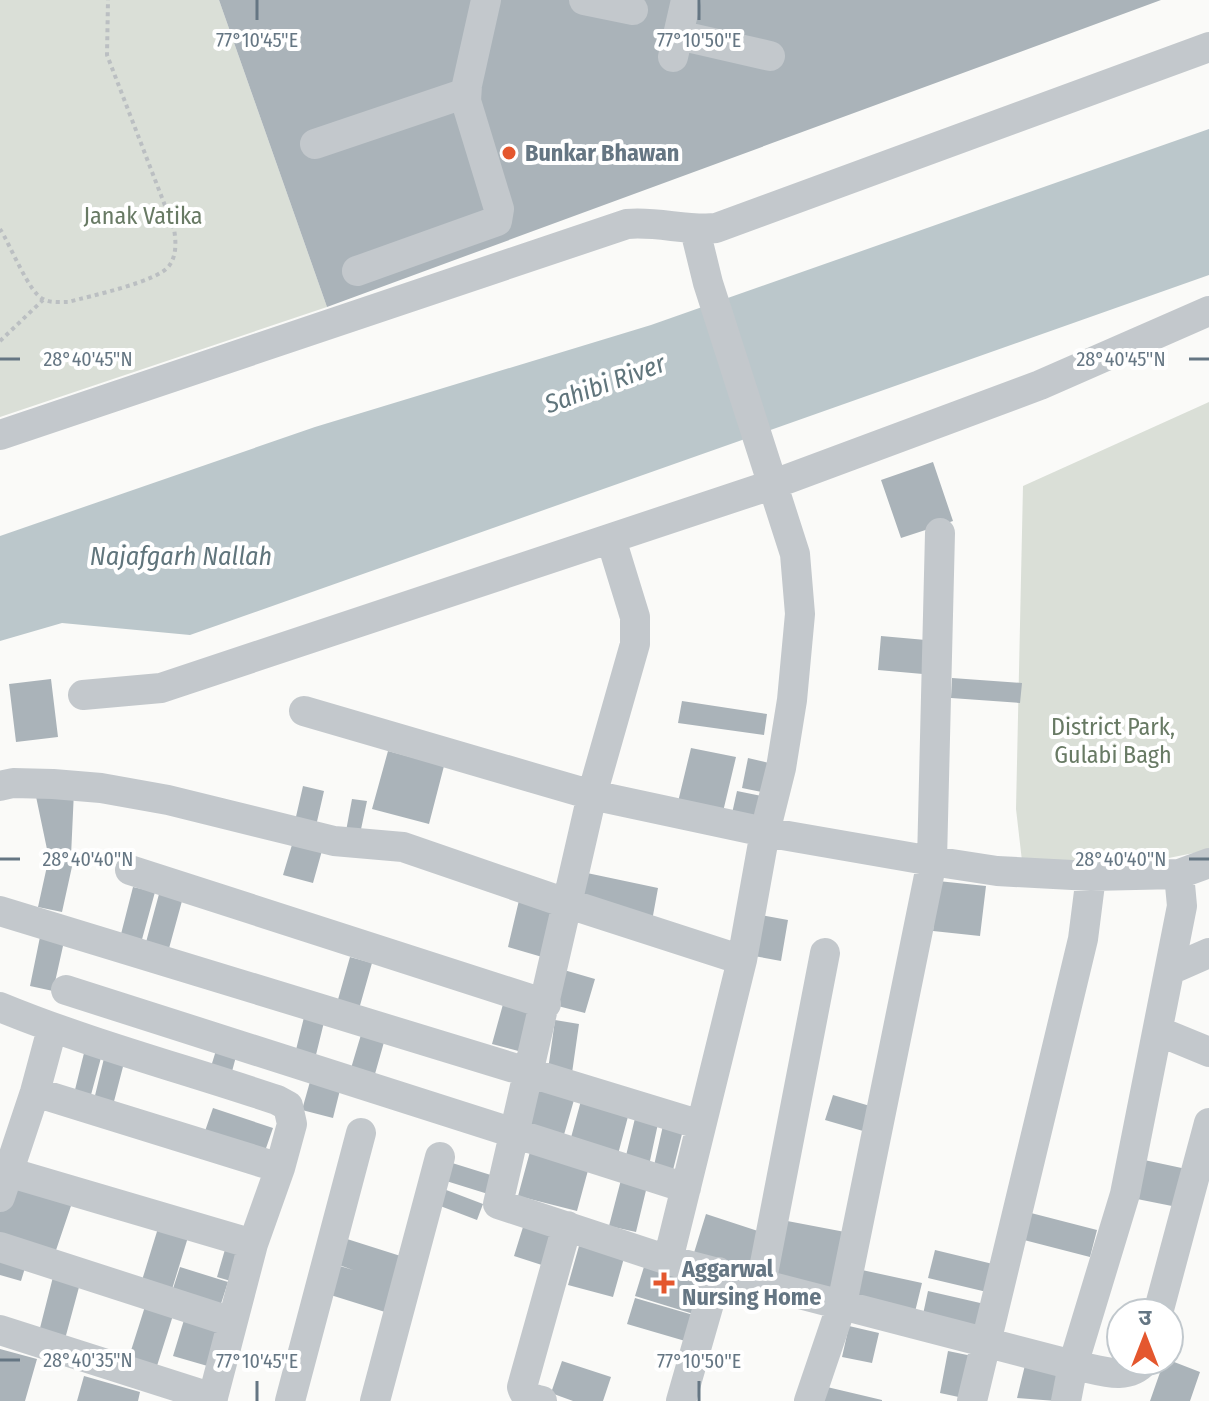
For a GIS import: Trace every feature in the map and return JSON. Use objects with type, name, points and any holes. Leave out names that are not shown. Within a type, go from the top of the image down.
[{"type":"street","points":[[357,271],[497,221],[499,209],[466,93],[486,0]]},
{"type":"street","points":[[584,0],[633,10]]},
{"type":"street","points":[[686,0],[676,46],[770,56]]},
{"type":"street","points":[[0,435],[627,224],[653,223],[695,230],[716,228],[1209,47]]},
{"type":"street","points":[[315,144],[466,93]]},
{"type":"street","points":[[668,1260],[742,960],[765,832],[781,768],[792,700],[800,614],[795,554],[708,283],[695,230]]},
{"type":"street","points":[[83,695],[161,688],[774,484],[1040,385],[1209,311]]},
{"type":"street","points":[[809,1401],[842,1304],[932,861],[940,533]]},
{"type":"street","points":[[611,539],[635,617],[635,644],[592,795],[498,1204],[668,1260],[1105,1371]]},
{"type":"street","points":[[304,711],[592,795],[765,832],[932,861],[997,871],[1091,876],[1179,874],[1209,863]]},
{"type":"street","points":[[0,786],[13,783],[101,788],[168,800],[334,841],[403,847],[742,960]]},
{"type":"street","points":[[130,870],[546,1004]]},
{"type":"street","points":[[1066,1401],[1073,1365],[1125,1194],[1182,906],[1179,874]]},
{"type":"street","points":[[972,1401],[1083,939],[1091,876]]},
{"type":"street","points":[[0,911],[701,1125]]},
{"type":"street","points":[[761,1284],[825,953]]},
{"type":"street","points":[[1170,970],[1209,953]]},
{"type":"street","points":[[66,990],[686,1188]]},
{"type":"street","points":[[0,1007],[52,1029],[277,1100],[288,1106],[292,1124],[253,1244],[213,1400],[0,1330]]},
{"type":"street","points":[[52,1029],[4,1185],[253,1244]]},
{"type":"street","points":[[1158,1031],[1209,1052]]},
{"type":"street","points":[[35,1092],[280,1168]]},
{"type":"street","points":[[1162,1297],[1209,1123]]},
{"type":"street","points":[[290,1401],[361,1133]]},
{"type":"street","points":[[375,1401],[440,1157]]},
{"type":"street","points":[[542,1401],[524,1394],[522,1387],[567,1226]]},
{"type":"street","points":[[0,1247],[232,1322]]},
{"type":"street","points":[[681,1401],[718,1272]]},
{"type":"path","points":[[0,229],[13,248],[25,279],[43,300],[68,302],[157,276],[173,259],[174,229],[107,55],[108,0]]},
{"type":"path","points":[[0,341],[43,300]]},
{"type":"green space","name":"Janak Vatika","points":[[0,0],[219,0],[327,307],[0,417]]},
{"type":"green space","name":"District Park, Gulabi Bagh","points":[[1209,402],[1209,850],[1123,867],[1022,861],[1016,809],[1023,486]]},
{"type":"water","name":"Najafgarh Nallah","points":[[1209,129],[1209,275],[190,635],[62,623],[0,641],[0,536],[315,427],[651,325]]},
{"type":"building","name":"Bunkar Bhawan","points":[[219,0],[1161,0],[327,307]]},
{"type":"building","points":[[933,462],[953,521],[901,538],[881,480]]},
{"type":"building","points":[[881,636],[937,641],[934,675],[878,670]]},
{"type":"building","points":[[952,678],[1022,683],[1020,703],[951,698]]},
{"type":"building","points":[[51,679],[58,737],[16,742],[9,684]]},
{"type":"building","points":[[682,701],[767,714],[764,735],[678,723]]},
{"type":"building","points":[[691,748],[736,757],[722,816],[677,806]]},
{"type":"building","points":[[388,751],[444,766],[429,824],[372,809]]},
{"type":"building","points":[[748,758],[773,764],[767,793],[742,788]]},
{"type":"building","points":[[303,786],[324,791],[316,826],[295,821]]},
{"type":"building","points":[[34,787],[74,791],[71,856],[48,854]]},
{"type":"building","points":[[737,791],[766,797],[760,825],[731,818]]},
{"type":"building","points":[[352,799],[367,801],[360,834],[346,831]]},
{"type":"building","points":[[294,838],[323,847],[313,883],[283,875]]},
{"type":"building","points":[[49,857],[73,862],[62,912],[38,907]]},
{"type":"building","points":[[587,873],[658,888],[652,921],[583,899]]},
{"type":"building","points":[[938,881],[986,886],[980,936],[933,931]]},
{"type":"building","points":[[133,887],[155,892],[141,943],[120,938]]},
{"type":"building","points":[[159,894],[182,901],[168,952],[145,946]]},
{"type":"building","points":[[520,896],[561,910],[549,959],[508,947]]},
{"type":"building","points":[[761,915],[788,920],[781,961],[754,956]]},
{"type":"building","points":[[41,932],[65,937],[53,991],[30,986]]},
{"type":"building","points":[[350,957],[372,963],[359,1009],[337,1003]]},
{"type":"building","points":[[564,970],[595,979],[585,1013],[554,1005]]},
{"type":"building","points":[[505,997],[539,1006],[526,1053],[492,1044]]},
{"type":"building","points":[[306,1009],[326,1014],[314,1063],[294,1058]]},
{"type":"building","points":[[555,1020],[579,1024],[571,1080],[547,1077]]},
{"type":"building","points":[[363,1028],[386,1035],[373,1081],[349,1075]]},
{"type":"building","points":[[218,1044],[238,1049],[230,1079],[209,1073]]},
{"type":"building","points":[[85,1049],[102,1054],[88,1106],[72,1102]]},
{"type":"building","points":[[105,1054],[125,1059],[111,1113],[92,1108]]},
{"type":"building","points":[[311,1078],[341,1086],[333,1118],[302,1110]]},
{"type":"building","points":[[540,1083],[576,1093],[561,1145],[525,1134]]},
{"type":"building","points":[[833,1095],[870,1106],[863,1131],[825,1120]]},
{"type":"building","points":[[582,1097],[630,1109],[617,1158],[569,1145]]},
{"type":"building","points":[[213,1108],[273,1128],[264,1154],[204,1134]]},
{"type":"building","points":[[636,1114],[659,1119],[648,1170],[624,1164]]},
{"type":"building","points":[[664,1121],[684,1126],[672,1174],[653,1170]]},
{"type":"building","points":[[531,1148],[590,1163],[577,1211],[518,1196]]},
{"type":"building","points":[[1135,1158],[1191,1170],[1182,1208],[1127,1197]]},
{"type":"building","points":[[449,1162],[494,1176],[488,1194],[443,1180]]},
{"type":"building","points":[[12,1176],[74,1197],[52,1262],[0,1244],[0,1211]]},
{"type":"building","points":[[622,1176],[648,1182],[636,1232],[609,1226]]},
{"type":"building","points":[[441,1188],[483,1204],[477,1220],[435,1204]]},
{"type":"building","points":[[1031,1213],[1097,1230],[1090,1257],[1024,1240]]},
{"type":"building","points":[[706,1214],[770,1235],[756,1277],[693,1256]]},
{"type":"building","points":[[782,1220],[845,1232],[833,1296],[771,1285]]},
{"type":"building","points":[[159,1225],[189,1234],[169,1299],[139,1290]]},
{"type":"building","points":[[523,1227],[558,1238],[548,1267],[514,1256]]},
{"type":"building","points":[[347,1239],[410,1259],[385,1312],[321,1292],[330,1263],[353,1270],[339,1265]]},
{"type":"building","points":[[226,1246],[243,1251],[234,1282],[217,1277]]},
{"type":"building","points":[[579,1246],[624,1258],[613,1297],[568,1285]]},
{"type":"building","points":[[935,1250],[997,1265],[991,1293],[928,1278]]},
{"type":"building","points":[[0,1252],[28,1258],[21,1281],[0,1275]]},
{"type":"building","points":[[647,1257],[712,1276],[700,1316],[635,1296]]},
{"type":"building","points":[[180,1267],[228,1282],[218,1313],[170,1298]]},
{"type":"building","points":[[55,1269],[82,1276],[65,1339],[39,1332]]},
{"type":"building","points":[[862,1270],[922,1283],[914,1316],[855,1303]]},
{"type":"building","points":[[928,1291],[989,1305],[982,1334],[922,1319]]},
{"type":"building","points":[[148,1297],[176,1306],[156,1369],[128,1360]]},
{"type":"building","points":[[635,1298],[700,1317],[692,1343],[627,1324]]},
{"type":"building","points":[[187,1310],[225,1322],[211,1367],[173,1356]]},
{"type":"building","points":[[849,1326],[879,1333],[872,1363],[842,1357]]},
{"type":"building","points":[[0,1349],[37,1359],[25,1401],[0,1401]]},
{"type":"building","points":[[948,1351],[977,1357],[968,1399],[940,1393]]},
{"type":"building","points":[[562,1361],[611,1377],[603,1401],[573,1401],[551,1393]]},
{"type":"building","points":[[1026,1361],[1063,1370],[1056,1401],[1017,1398]]},
{"type":"building","points":[[1185,1366],[1200,1372],[1190,1401],[1150,1401],[1158,1377],[1185,1377]]},
{"type":"building","points":[[84,1376],[140,1392],[138,1401],[77,1401]]},
{"type":"building","points":[[827,1387],[882,1400],[882,1401],[824,1401]]},
{"type":"place","name":"Bunkar Bhawan","points":[[509,153]]},
{"type":"place","name":"Aggarwal Nursing Home","points":[[664,1283]]},
{"type":"water label","name":"Sahibi River","points":[[605,384]]}]
